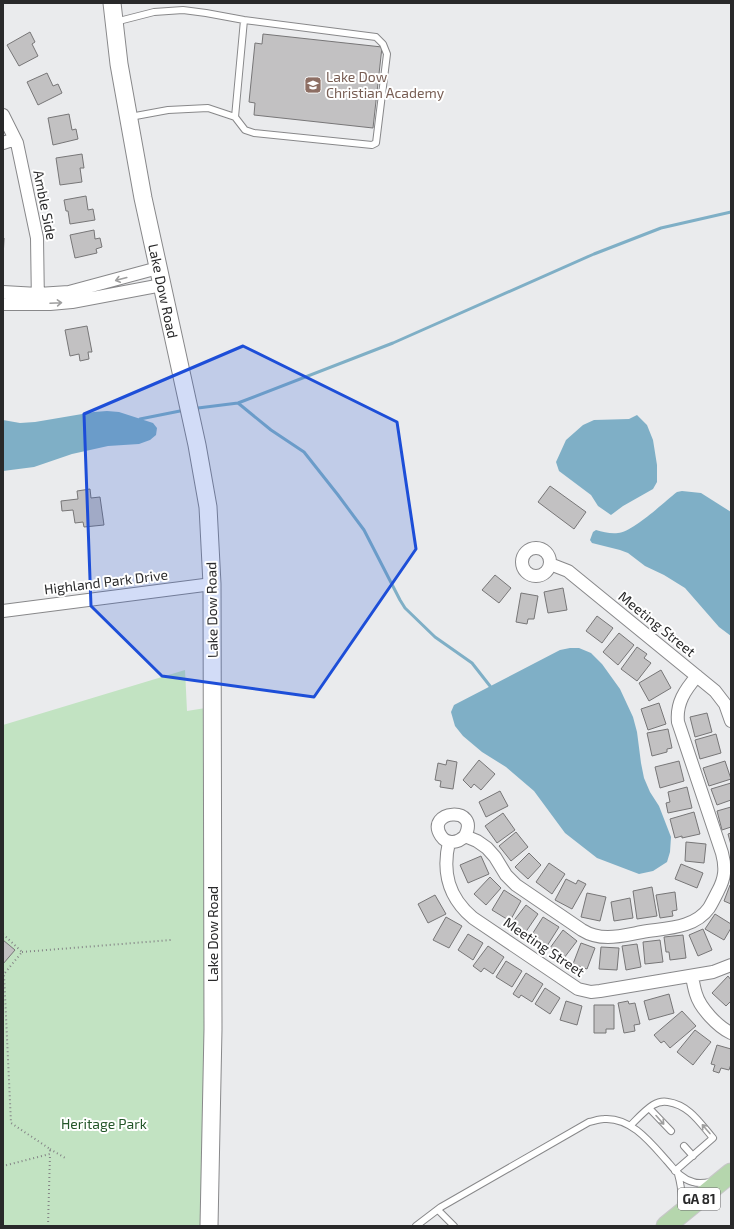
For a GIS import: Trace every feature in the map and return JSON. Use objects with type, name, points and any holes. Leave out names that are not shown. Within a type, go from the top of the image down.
[{"type":"main road","name":"GA 81","points":[[672,1221],[726,1177]]},
{"type":"street","name":"Lake Dow Road","points":[[112,3],[119,64],[143,198],[197,445],[208,507],[212,584],[213,1029],[209,1226]]},
{"type":"street","name":"Amble Side","points":[[3,115],[15,139],[37,238],[38,299]]},
{"type":"street","points":[[3,143],[15,139]]},
{"type":"street","points":[[3,304],[160,277]]},
{"type":"street","points":[[3,292],[38,299],[72,302],[160,277]]},
{"type":"street","name":"Meeting Street","points":[[550,564],[568,571],[715,691],[721,698],[731,721]]},
{"type":"street","name":"Highland Park Drive","points":[[3,611],[212,584]]},
{"type":"street","points":[[464,836],[487,848],[506,875],[516,885],[593,936],[612,937],[682,926],[696,920],[711,904],[723,881],[725,866],[678,722],[681,698],[686,689],[697,676]]},
{"type":"street","points":[[448,814],[457,814],[464,819],[467,828],[464,836],[458,842],[449,842],[441,837],[438,828],[440,822],[448,814]]},
{"type":"street","name":"Meeting Street","points":[[449,842],[446,859],[446,873],[452,890],[464,909],[473,918],[576,988],[597,992],[713,972],[731,965]]},
{"type":"street","points":[[692,976],[696,995],[702,1007],[720,1026],[731,1033]]},
{"type":"lane","points":[[114,22],[154,12],[183,10],[244,20],[376,37],[383,44],[387,54],[376,143],[372,145],[254,133],[245,130],[235,117],[208,108],[168,110],[128,118]]},
{"type":"lane","points":[[235,117],[244,20]]},
{"type":"lane","points":[[630,1126],[653,1104],[662,1101],[675,1103],[685,1107],[696,1117],[713,1138],[676,1172]]},
{"type":"lane","points":[[650,1108],[671,1132]]},
{"type":"lane","points":[[416,1226],[438,1210],[589,1122],[605,1119],[618,1120],[630,1126],[655,1148],[676,1172],[693,1182],[702,1183],[726,1177]]},
{"type":"lane","points":[[684,1146],[693,1156]]},
{"type":"lane","points":[[672,1221],[682,1198],[681,1186],[676,1172]]},
{"type":"lane","points":[[438,1210],[454,1226]]},
{"type":"path","points":[[3,934],[22,952]]},
{"type":"path","points":[[67,1159],[11,1123],[3,974],[22,952],[171,940]]},
{"type":"path","points":[[48,1226],[50,1149]]},
{"type":"path","points":[[3,1166],[50,1154]]},
{"type":"highlighted area","points":[[243,346],[397,422],[416,549],[314,697],[162,676],[91,606],[84,414]]},
{"type":"green space","name":"Heritage Park","points":[[185,670],[187,711],[218,706],[210,1226],[3,1226],[3,725]]},
{"type":"water","points":[[107,411],[119,412],[153,423],[157,428],[156,435],[150,440],[139,444],[108,446],[72,454],[34,467],[3,471],[3,420],[20,423],[35,422]]},
{"type":"water","points":[[637,415],[647,425],[653,440],[657,465],[657,482],[653,489],[623,506],[611,515],[598,506],[591,495],[559,471],[556,462],[566,440],[583,425],[594,420],[629,419]]},
{"type":"water","points":[[682,491],[701,493],[731,512],[731,636],[719,627],[685,588],[664,575],[645,566],[628,553],[592,543],[590,540],[593,532],[596,530],[607,533],[618,533],[632,528],[677,492]]},
{"type":"water","points":[[579,648],[591,653],[602,664],[620,689],[633,717],[637,732],[644,778],[650,792],[659,806],[671,837],[670,852],[667,862],[653,871],[639,874],[597,858],[565,833],[534,791],[506,767],[482,752],[463,736],[455,726],[451,712],[454,705],[560,650]]},
{"type":"building","points":[[30,32],[35,42],[32,44],[38,56],[19,66],[7,45]]},
{"type":"building","points":[[263,34],[382,47],[373,128],[254,115],[255,103],[249,102],[255,43],[262,44]]},
{"type":"building","points":[[47,73],[53,86],[58,84],[62,93],[38,105],[27,82]]},
{"type":"building","points":[[69,114],[72,130],[76,129],[78,139],[53,145],[48,118]]},
{"type":"building","points":[[82,154],[84,168],[80,168],[82,182],[60,185],[56,158]]},
{"type":"building","points":[[86,196],[88,210],[93,209],[95,220],[70,224],[68,211],[66,211],[64,200]]},
{"type":"building","points":[[94,230],[95,239],[100,238],[102,247],[96,249],[97,253],[75,258],[70,235]]},
{"type":"building","points":[[3,238],[4,238],[3,259]]},
{"type":"building","points":[[87,326],[92,352],[88,352],[89,359],[80,361],[79,354],[70,356],[65,330]]},
{"type":"building","points":[[550,486],[586,512],[574,529],[538,502]]},
{"type":"building","points":[[90,489],[91,498],[100,497],[104,525],[84,527],[83,522],[75,523],[73,510],[62,511],[61,501],[78,499],[77,491]]},
{"type":"building","points":[[495,575],[511,588],[499,603],[482,590]]},
{"type":"building","points":[[563,588],[567,610],[548,613],[544,592]]},
{"type":"building","points":[[521,593],[538,596],[534,619],[528,619],[527,624],[516,622]]},
{"type":"building","points":[[597,616],[613,628],[602,643],[586,631]]},
{"type":"building","points":[[619,633],[634,645],[618,665],[603,652]]},
{"type":"building","points":[[637,647],[647,654],[644,658],[651,663],[637,681],[621,669]]},
{"type":"building","points":[[661,670],[671,688],[649,701],[639,683]]},
{"type":"building","points":[[659,703],[666,724],[648,730],[641,709]]},
{"type":"building","points":[[707,713],[712,732],[695,737],[690,717]]},
{"type":"building","points":[[668,729],[672,748],[667,749],[667,752],[652,756],[647,733]]},
{"type":"building","points":[[716,734],[721,753],[700,759],[695,740]]},
{"type":"building","points":[[447,760],[457,762],[453,789],[440,787],[441,781],[435,780],[438,763],[446,765]]},
{"type":"building","points":[[479,760],[495,774],[481,790],[474,784],[471,788],[463,780]]},
{"type":"building","points":[[679,761],[684,781],[660,788],[655,767]]},
{"type":"building","points":[[725,761],[731,779],[709,786],[703,768]]},
{"type":"building","points":[[731,783],[731,800],[717,805],[711,789]]},
{"type":"building","points":[[687,787],[692,808],[668,813],[666,803],[670,802],[668,792]]},
{"type":"building","points":[[500,791],[508,806],[486,817],[479,802]]},
{"type":"building","points":[[731,807],[731,827],[722,830],[717,811]]},
{"type":"building","points":[[694,812],[700,834],[675,838],[670,819]]},
{"type":"building","points":[[503,813],[515,830],[497,843],[485,826]]},
{"type":"building","points":[[516,832],[528,847],[511,861],[499,846]]},
{"type":"building","points":[[731,833],[731,845],[728,834]]},
{"type":"building","points":[[686,842],[706,844],[704,863],[685,861]]},
{"type":"building","points":[[529,853],[541,865],[528,879],[515,867]]},
{"type":"building","points":[[481,856],[489,874],[468,883],[460,865]]},
{"type":"building","points":[[549,863],[565,874],[552,894],[536,882]]},
{"type":"building","points":[[681,864],[703,873],[697,888],[675,879]]},
{"type":"building","points":[[490,877],[501,888],[486,905],[474,894]]},
{"type":"building","points":[[566,879],[576,884],[578,880],[586,884],[572,909],[555,900]]},
{"type":"building","points":[[731,885],[731,904],[724,901]]},
{"type":"building","points":[[652,887],[657,916],[637,919],[633,891]]},
{"type":"building","points":[[504,890],[521,901],[510,921],[492,910]]},
{"type":"building","points":[[675,892],[677,910],[672,911],[673,916],[660,918],[656,895]]},
{"type":"building","points":[[587,893],[606,897],[600,921],[581,917]]},
{"type":"building","points":[[435,895],[446,914],[428,923],[418,904]]},
{"type":"building","points":[[630,898],[633,918],[614,921],[611,902]]},
{"type":"building","points":[[526,905],[538,914],[525,933],[512,923]]},
{"type":"building","points":[[715,914],[731,924],[731,928],[724,940],[705,929]]},
{"type":"building","points":[[446,917],[462,926],[449,948],[433,940]]},
{"type":"building","points":[[543,917],[559,927],[547,946],[531,936]]},
{"type":"building","points":[[703,929],[712,950],[698,956],[689,935]]},
{"type":"building","points":[[563,930],[577,941],[564,958],[550,948]]},
{"type":"building","points":[[468,934],[483,943],[473,960],[458,950]]},
{"type":"building","points":[[683,935],[686,958],[670,960],[669,952],[666,952],[664,937]]},
{"type":"building","points":[[3,940],[15,950],[3,964]]},
{"type":"building","points":[[660,940],[663,962],[645,964],[643,942]]},
{"type":"building","points":[[581,943],[595,948],[587,969],[573,964]]},
{"type":"building","points":[[637,944],[641,967],[626,970],[622,946]]},
{"type":"building","points":[[488,946],[504,957],[493,974],[484,968],[481,972],[473,966]]},
{"type":"building","points":[[601,947],[619,948],[617,970],[599,969]]},
{"type":"building","points":[[506,961],[522,971],[512,987],[496,977]]},
{"type":"building","points":[[526,973],[543,984],[532,1002],[521,995],[519,998],[513,994]]},
{"type":"building","points":[[728,976],[731,980],[731,1001],[726,1006],[712,993]]},
{"type":"building","points":[[545,988],[560,998],[550,1014],[535,1004]]},
{"type":"building","points":[[669,994],[674,1013],[649,1020],[644,1001]]},
{"type":"building","points":[[566,1001],[582,1006],[577,1025],[560,1020]]},
{"type":"building","points":[[628,1001],[629,1004],[635,1003],[640,1024],[634,1025],[635,1031],[624,1033],[618,1003]]},
{"type":"building","points":[[594,1005],[614,1005],[614,1029],[606,1029],[606,1033],[594,1033]]},
{"type":"building","points":[[682,1011],[696,1026],[670,1048],[664,1041],[661,1043],[654,1035]]},
{"type":"building","points":[[695,1030],[711,1042],[693,1065],[677,1052]]},
{"type":"building","points":[[717,1045],[731,1049],[731,1064],[729,1070],[721,1068],[719,1073],[713,1071],[715,1065],[711,1064]]},
{"type":"waterway","points":[[198,408],[238,403],[393,343],[594,254],[661,228],[731,212]]},
{"type":"waterway","points":[[238,403],[271,430],[304,452],[364,530],[405,608],[435,637],[472,663],[490,686]]},
{"type":"waterway","points":[[140,419],[180,411]]},
{"type":"place","name":"Lake Dow Christian Academy","points":[[313,85]]}]
